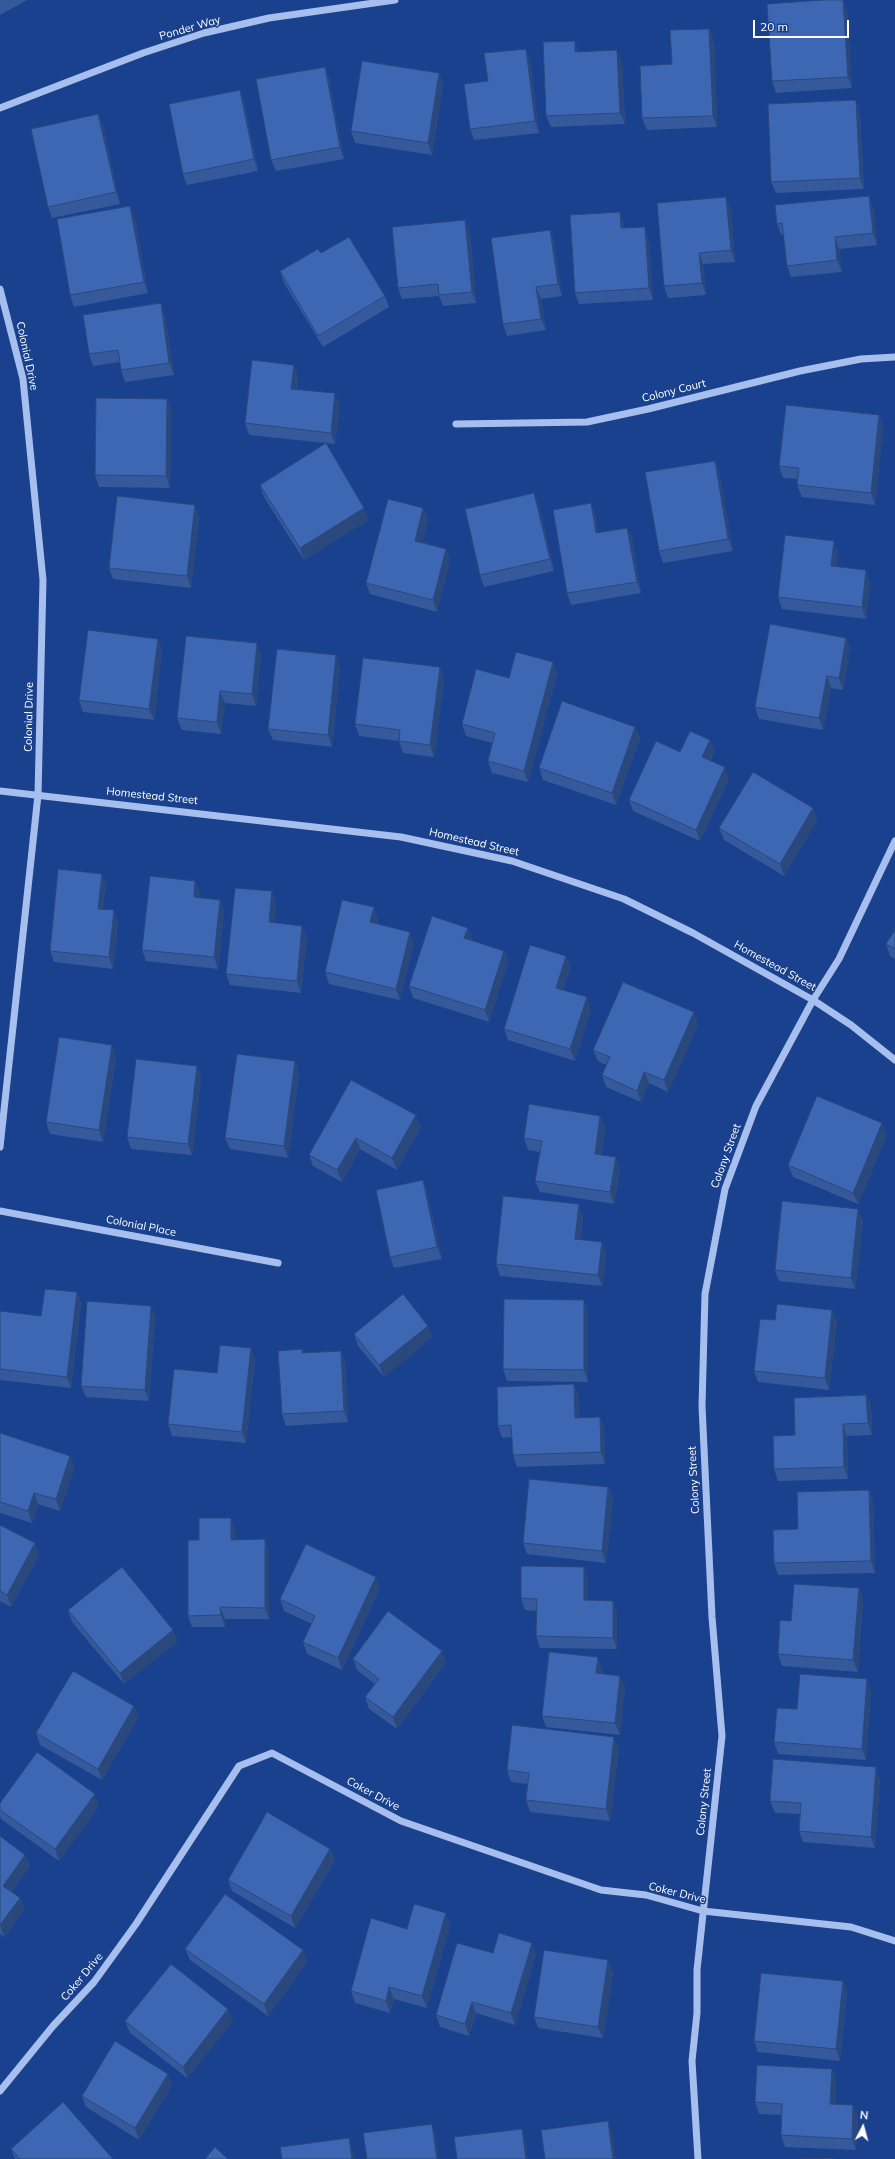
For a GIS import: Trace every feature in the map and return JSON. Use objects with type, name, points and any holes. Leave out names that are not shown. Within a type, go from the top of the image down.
[{"type":"street","name":"Ponder Way","points":[[0,108],[143,53],[204,34],[269,18],[395,0]]},
{"type":"street","name":"Colonial Drive","points":[[0,289],[23,379],[43,580],[38,795],[0,1147]]},
{"type":"street","name":"Colony Court","points":[[456,424],[587,422],[648,409],[800,371],[861,359],[895,357]]},
{"type":"street","name":"Homestead Street","points":[[0,791],[401,837],[512,861],[624,899],[693,933],[813,1000],[851,1025],[895,1060]]},
{"type":"street","name":"Colony Street","points":[[698,2159],[692,2060],[697,2013],[697,1970],[722,1736],[712,1617],[702,1406],[705,1294],[725,1189],[756,1106],[813,1000],[840,959],[895,840]]},
{"type":"street","name":"Colonial Place","points":[[0,1211],[278,1263]]},
{"type":"street","name":"Coker Drive","points":[[0,2091],[53,2026],[94,1982],[136,1924],[239,1766],[272,1753],[401,1821],[601,1890],[646,1895],[703,1911],[851,1927],[895,1941]]},
{"type":"building","points":[[843,0],[848,77],[772,81],[767,4]]},
{"type":"building","points":[[709,29],[713,116],[642,118],[640,66],[672,64],[670,30]]},
{"type":"building","points":[[575,41],[575,52],[617,50],[620,113],[546,116],[543,42]]},
{"type":"building","points":[[526,49],[535,121],[470,129],[464,84],[488,81],[484,53]]},
{"type":"building","points":[[362,61],[439,73],[428,143],[351,131]]},
{"type":"building","points":[[325,67],[340,147],[271,160],[256,79]]},
{"type":"building","points":[[240,90],[254,159],[183,174],[169,104]]},
{"type":"building","points":[[856,100],[860,178],[771,182],[768,104]]},
{"type":"building","points":[[98,114],[116,192],[48,207],[31,129]]},
{"type":"building","points":[[869,196],[873,233],[835,237],[837,260],[787,266],[782,223],[777,224],[775,205]]},
{"type":"building","points":[[726,197],[731,250],[699,253],[702,283],[664,286],[657,203]]},
{"type":"building","points":[[130,206],[144,282],[70,295],[57,219]]},
{"type":"building","points":[[620,212],[621,228],[645,227],[649,288],[575,293],[570,215]]},
{"type":"building","points":[[465,220],[472,292],[439,295],[438,284],[398,288],[392,227]]},
{"type":"building","points":[[550,230],[558,284],[536,287],[541,319],[503,324],[491,238]]},
{"type":"building","points":[[349,237],[385,296],[318,336],[280,271],[318,249],[321,253]]},
{"type":"building","points":[[161,303],[169,363],[121,370],[118,350],[89,354],[83,315]]},
{"type":"building","points":[[252,360],[294,365],[291,389],[335,393],[331,433],[245,423]]},
{"type":"building","points":[[96,398],[167,399],[166,476],[95,475]]},
{"type":"building","points":[[786,405],[879,415],[871,493],[797,485],[799,468],[779,466]]},
{"type":"building","points":[[326,443],[364,508],[300,548],[260,485]]},
{"type":"building","points":[[715,461],[728,539],[659,551],[645,472]]},
{"type":"building","points":[[534,493],[550,559],[480,575],[465,509]]},
{"type":"building","points":[[117,496],[195,505],[187,576],[109,568]]},
{"type":"building","points":[[388,499],[423,508],[415,541],[446,549],[433,600],[366,583]]},
{"type":"building","points":[[591,503],[596,533],[627,528],[637,582],[567,593],[553,510]]},
{"type":"building","points":[[785,535],[834,541],[831,566],[866,570],[862,607],[778,597]]},
{"type":"building","points":[[770,624],[846,638],[839,678],[827,676],[819,718],[755,707]]},
{"type":"building","points":[[88,630],[158,639],[149,709],[79,700]]},
{"type":"building","points":[[186,636],[257,643],[252,694],[220,691],[217,722],[177,718]]},
{"type":"building","points":[[277,649],[336,655],[328,735],[268,729]]},
{"type":"building","points":[[516,652],[553,662],[524,771],[488,761],[495,733],[462,724],[476,669],[509,678]]},
{"type":"building","points":[[363,658],[440,667],[430,745],[399,741],[400,730],[355,724]]},
{"type":"building","points":[[562,701],[635,727],[612,793],[539,768]]},
{"type":"building","points":[[690,731],[710,740],[702,757],[725,767],[696,830],[629,800],[656,741],[680,752]]},
{"type":"building","points":[[753,772],[813,808],[780,864],[719,828]]},
{"type":"building","points":[[58,869],[102,874],[98,909],[114,910],[109,957],[50,951]]},
{"type":"building","points":[[150,876],[195,881],[194,897],[220,900],[214,957],[142,950]]},
{"type":"building","points":[[235,888],[272,891],[269,922],[302,926],[297,981],[226,974]]},
{"type":"building","points":[[342,900],[374,907],[370,922],[410,932],[396,989],[325,972]]},
{"type":"building","points":[[432,916],[468,928],[464,938],[504,951],[485,1010],[409,986]]},
{"type":"building","points":[[895,930],[895,949],[886,944]]},
{"type":"building","points":[[530,945],[566,956],[556,988],[587,997],[570,1049],[504,1029]]},
{"type":"building","points":[[623,982],[694,1012],[664,1080],[644,1072],[637,1091],[602,1075],[610,1057],[593,1050]]},
{"type":"building","points":[[59,1037],[112,1045],[99,1130],[46,1122]]},
{"type":"building","points":[[237,1054],[295,1061],[284,1146],[225,1138]]},
{"type":"building","points":[[136,1059],[197,1066],[188,1144],[127,1137]]},
{"type":"building","points":[[351,1080],[416,1115],[392,1158],[356,1138],[337,1170],[309,1155]]},
{"type":"building","points":[[817,1096],[882,1123],[853,1193],[788,1165]]},
{"type":"building","points":[[529,1104],[600,1116],[595,1154],[616,1157],[610,1192],[535,1181],[542,1141],[524,1138]]},
{"type":"building","points":[[423,1180],[437,1247],[390,1257],[376,1190]]},
{"type":"building","points":[[503,1196],[579,1204],[575,1239],[602,1242],[598,1275],[496,1264]]},
{"type":"building","points":[[782,1201],[858,1209],[851,1278],[775,1270]]},
{"type":"building","points":[[45,1289],[77,1292],[67,1377],[0,1369],[0,1311],[41,1316]]},
{"type":"building","points":[[403,1294],[428,1326],[379,1365],[354,1334]]},
{"type":"building","points":[[504,1299],[584,1300],[584,1370],[503,1369]]},
{"type":"building","points":[[87,1301],[151,1306],[145,1390],[81,1386]]},
{"type":"building","points":[[777,1304],[832,1310],[825,1378],[754,1371],[760,1319],[775,1320]]},
{"type":"building","points":[[220,1345],[251,1348],[242,1432],[168,1424],[174,1369],[217,1373]]},
{"type":"building","points":[[302,1349],[302,1353],[341,1351],[344,1411],[282,1414],[278,1351]]},
{"type":"building","points":[[574,1384],[575,1418],[600,1417],[601,1452],[513,1455],[511,1425],[498,1426],[497,1387]]},
{"type":"building","points":[[866,1395],[868,1423],[843,1424],[844,1467],[774,1469],[773,1436],[795,1435],[794,1398]]},
{"type":"building","points":[[0,1433],[70,1456],[56,1499],[34,1493],[28,1511],[0,1502]]},
{"type":"building","points":[[529,1479],[608,1487],[602,1551],[523,1543]]},
{"type":"building","points":[[869,1490],[871,1561],[774,1563],[773,1530],[798,1529],[797,1492]]},
{"type":"building","points":[[199,1518],[231,1518],[231,1540],[265,1539],[265,1608],[220,1607],[221,1615],[188,1616],[188,1540],[199,1540]]},
{"type":"building","points":[[0,1525],[35,1543],[7,1595],[0,1591]]},
{"type":"building","points":[[306,1544],[376,1577],[338,1658],[303,1642],[315,1616],[280,1599]]},
{"type":"building","points":[[521,1566],[584,1567],[584,1600],[613,1601],[613,1638],[536,1636],[537,1599],[521,1598]]},
{"type":"building","points":[[122,1567],[173,1630],[120,1673],[68,1610]]},
{"type":"building","points":[[794,1584],[859,1588],[853,1660],[778,1654],[780,1620],[791,1621]]},
{"type":"building","points":[[388,1611],[442,1651],[393,1717],[365,1697],[379,1679],[353,1659]]},
{"type":"building","points":[[549,1652],[598,1657],[596,1673],[620,1676],[615,1723],[542,1716]]},
{"type":"building","points":[[73,1671],[134,1706],[98,1769],[36,1733]]},
{"type":"building","points":[[800,1674],[867,1679],[862,1749],[774,1742],[777,1708],[797,1709]]},
{"type":"building","points":[[512,1725],[614,1737],[606,1809],[526,1800],[529,1773],[507,1770]]},
{"type":"building","points":[[37,1752],[95,1794],[55,1849],[0,1810],[0,1803]]},
{"type":"building","points":[[773,1759],[876,1767],[871,1837],[799,1831],[801,1803],[770,1801]]},
{"type":"building","points":[[267,1812],[330,1849],[291,1916],[228,1880]]},
{"type":"building","points":[[0,1836],[25,1855],[3,1886],[20,1898],[0,1925]]},
{"type":"building","points":[[225,1894],[303,1950],[264,2004],[185,1949]]},
{"type":"building","points":[[414,1904],[446,1913],[422,1996],[389,1987],[386,2001],[351,1991],[371,1918],[407,1929]]},
{"type":"building","points":[[499,1933],[532,1943],[511,2013],[472,2002],[465,2024],[436,2015],[457,1943],[493,1953]]},
{"type":"building","points":[[544,1950],[608,1960],[598,2027],[534,2017]]},
{"type":"building","points":[[171,1964],[228,2009],[183,2067],[125,2021]]},
{"type":"building","points":[[761,1973],[843,1981],[836,2049],[754,2041]]},
{"type":"building","points":[[115,2041],[168,2074],[135,2128],[82,2096]]},
{"type":"building","points":[[757,2065],[832,2069],[830,2104],[853,2105],[852,2139],[781,2135],[782,2104],[755,2102]]},
{"type":"building","points":[[63,2102],[113,2159],[20,2159],[11,2149]]},
{"type":"building","points":[[608,2121],[613,2159],[545,2159],[541,2130]]},
{"type":"building","points":[[432,2124],[437,2159],[367,2159],[363,2133]]},
{"type":"building","points":[[522,2129],[526,2159],[457,2159],[454,2137]]},
{"type":"building","points":[[349,2138],[352,2159],[282,2159],[280,2147]]},
{"type":"building","points":[[215,2147],[228,2159],[205,2159]]},
{"type":"building","points":[[833,2158],[833,2159],[802,2159]]}]
